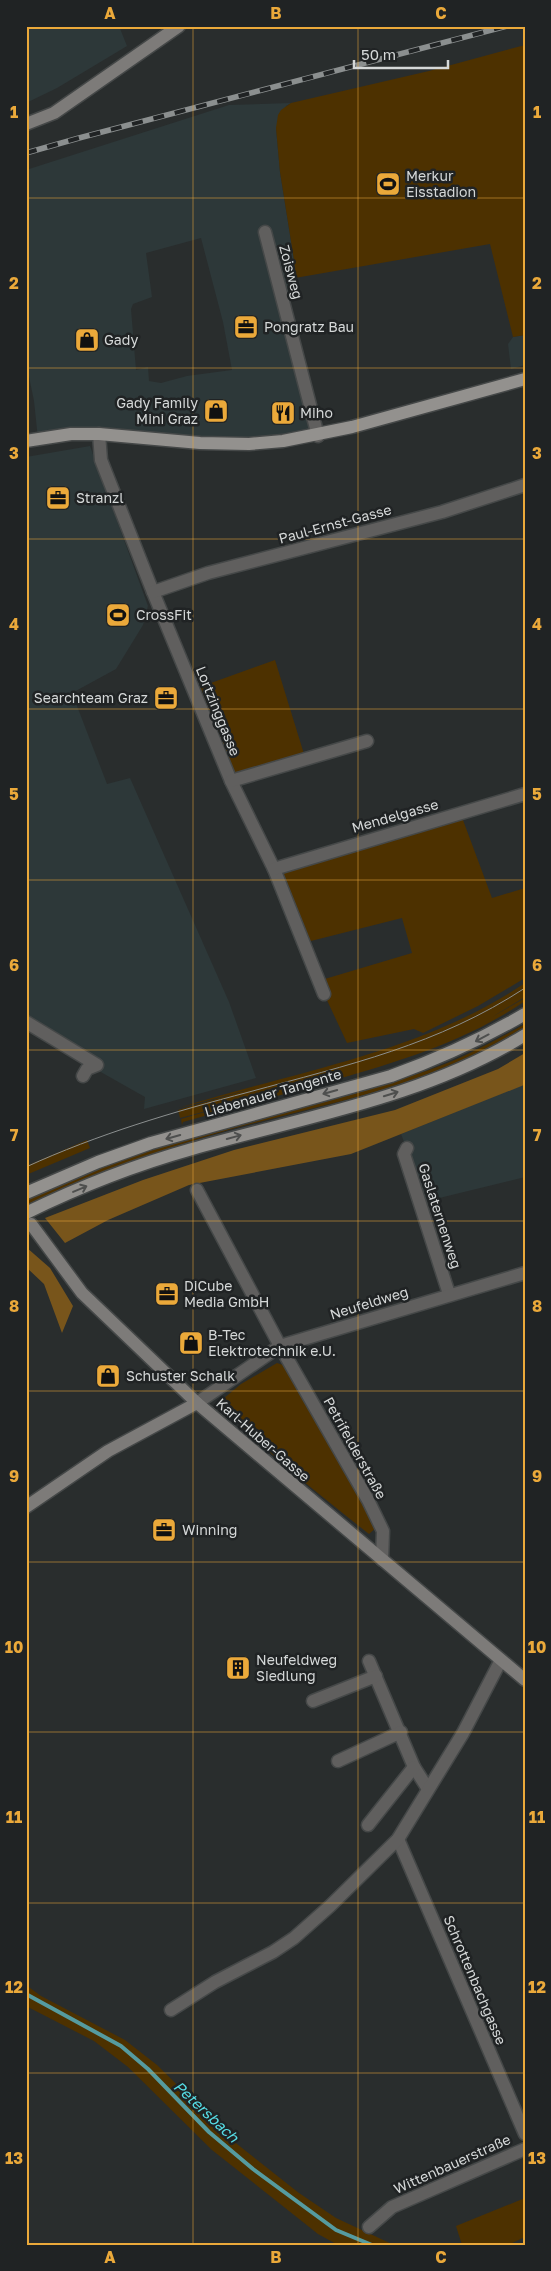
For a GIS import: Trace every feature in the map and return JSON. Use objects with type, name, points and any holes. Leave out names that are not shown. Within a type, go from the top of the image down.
[{"type":"main road","points":[[26,124],[54,113],[179,26]]},
{"type":"main road","points":[[26,441],[71,434],[99,434],[200,443],[249,444],[318,436],[525,379]]},
{"type":"main road","name":"Liebenauer Tangente","points":[[26,1193],[98,1162],[151,1143],[399,1073],[464,1048],[525,1014]]},
{"type":"main road","points":[[31,1215],[118,1173],[190,1149],[396,1093],[458,1069],[525,1035]]},
{"type":"main road","name":"Karl-Huber-Gasse","points":[[31,1215],[82,1293],[196,1404],[382,1560]]},
{"type":"main road","name":"Neufeldweg","points":[[26,1507],[108,1451],[196,1404]]},
{"type":"main road","points":[[382,1560],[525,1680]]},
{"type":"street","name":"Zoisweg","points":[[265,232],[318,436]]},
{"type":"street","name":"Lortzinggasse","points":[[99,434],[101,460],[153,592],[231,781],[274,869],[324,994]]},
{"type":"street","name":"Paul-Ernst-Gasse","points":[[153,592],[208,573],[442,512],[525,485]]},
{"type":"street","points":[[231,781],[367,742]]},
{"type":"street","name":"Mendelgasse","points":[[274,869],[525,794]]},
{"type":"street","points":[[26,1022],[97,1065],[87,1069],[83,1076]]},
{"type":"street","name":"Gaslaternenweg","points":[[407,1148],[404,1154],[449,1294]]},
{"type":"street","name":"Petrifelderstraße","points":[[197,1190],[280,1346],[348,1463],[383,1531],[382,1560]]},
{"type":"street","name":"Neufeldweg","points":[[196,1404],[280,1346],[449,1294],[525,1273]]},
{"type":"street","points":[[171,2010],[215,1982],[273,1952],[294,1938],[398,1839],[463,1733],[501,1660]]},
{"type":"street","points":[[369,1661],[401,1732],[414,1767],[428,1789]]},
{"type":"street","points":[[312,1701],[376,1676]]},
{"type":"street","points":[[338,1761],[401,1732]]},
{"type":"street","points":[[368,1825],[414,1767]]},
{"type":"street","name":"Schrottenbachgasse","points":[[398,1839],[525,2134]]},
{"type":"street","name":"Wittenbauerstraße","points":[[369,2227],[392,2207],[525,2149]]},
{"type":"shaded area","points":[[26,26],[119,26],[127,46],[57,88],[26,103]]},
{"type":"shaded area","points":[[525,45],[525,335],[513,337],[490,244],[295,278],[294,260],[280,172],[276,128],[278,115],[281,110],[291,103],[429,71]]},
{"type":"shaded area","points":[[291,103],[286,106],[276,128],[280,172],[294,260],[295,278],[284,302],[318,436],[283,441],[38,439],[34,401],[26,362],[26,170],[229,105]],"holes":[[[201,238],[223,322],[232,370],[187,376],[161,383],[149,381],[148,367],[136,370],[131,309],[133,304],[152,297],[146,253]]]},
{"type":"shaded area","points":[[525,335],[525,365],[511,369],[508,344],[513,337]]},
{"type":"shaded area","points":[[90,446],[148,606],[143,625],[116,669],[72,693],[107,784],[130,778],[229,1002],[256,1078],[144,1109],[145,1097],[60,1049],[26,1026],[26,457]]},
{"type":"shaded area","points":[[275,660],[304,754],[242,774],[232,773],[197,688]]},
{"type":"shaded area","points":[[460,812],[492,898],[525,888],[525,978],[478,1006],[423,1033],[414,1029],[347,1043],[318,981],[412,953],[402,918],[303,943],[274,869]]},
{"type":"shaded area","points":[[525,983],[525,997],[492,1017],[525,998],[525,1001],[478,1029],[453,1040],[376,1068],[183,1122],[182,1125],[181,1119],[222,1107],[180,1118],[178,1110],[255,1088],[179,1108],[401,1044],[444,1027],[485,1007]]},
{"type":"shaded area","points":[[525,1024],[525,1027],[480,1051],[409,1081],[232,1129],[127,1162],[26,1205],[26,1200],[124,1159],[429,1070],[466,1055]]},
{"type":"shaded area","points":[[525,1053],[524,1085],[351,1154],[189,1185],[108,1220],[65,1243],[45,1218],[143,1180],[234,1150],[395,1110],[498,1069]]},
{"type":"shaded area","points":[[525,1084],[525,1177],[427,1201],[401,1134]]},
{"type":"shaded area","points":[[87,1140],[90,1148],[26,1175],[26,1166]]},
{"type":"shaded area","points":[[26,1247],[50,1268],[73,1306],[62,1333],[44,1284],[26,1267]]},
{"type":"shaded area","points":[[277,1363],[286,1366],[378,1526],[369,1534],[276,1458],[223,1408],[223,1399],[241,1384]]},
{"type":"shaded area","points":[[26,1985],[41,1996],[125,2040],[157,2065],[237,2144],[299,2193],[336,2218],[394,2245],[338,2245],[318,2234],[212,2150],[128,2067],[94,2041],[26,2006]]},
{"type":"shaded area","points":[[525,2198],[525,2237],[508,2245],[462,2245],[456,2226]]},
{"type":"waterway","name":"Petersbach","points":[[26,1994],[121,2046],[148,2069],[209,2132],[253,2169],[336,2230],[372,2245]]},
{"type":"tram line","points":[[26,1167],[81,1144],[136,1125],[357,1062],[426,1039],[492,1008],[525,988]]},
{"type":"railway","points":[[26,153],[507,26]]},
{"type":"place","name":"Merkur Eisstadion","points":[[388,184]]},
{"type":"place","name":"Pongratz Bau","points":[[246,327]]},
{"type":"place","name":"Gady","points":[[87,340]]},
{"type":"place","name":"Gady Family Mini Graz","points":[[216,411]]},
{"type":"place","name":"Miho","points":[[283,413]]},
{"type":"place","name":"Stranzl","points":[[58,498]]},
{"type":"place","name":"CrossFit","points":[[118,615]]},
{"type":"place","name":"Searchteam Graz","points":[[166,698]]},
{"type":"place","name":"DiCube Media GmbH","points":[[167,1294]]},
{"type":"place","name":"B-Tec Elektrotechnik e.U.","points":[[191,1343]]},
{"type":"place","name":"Schuster Schalk","points":[[108,1376]]},
{"type":"place","name":"Winning","points":[[164,1530]]},
{"type":"place","name":"Neufeldweg Siedlung","points":[[238,1668]]}]
